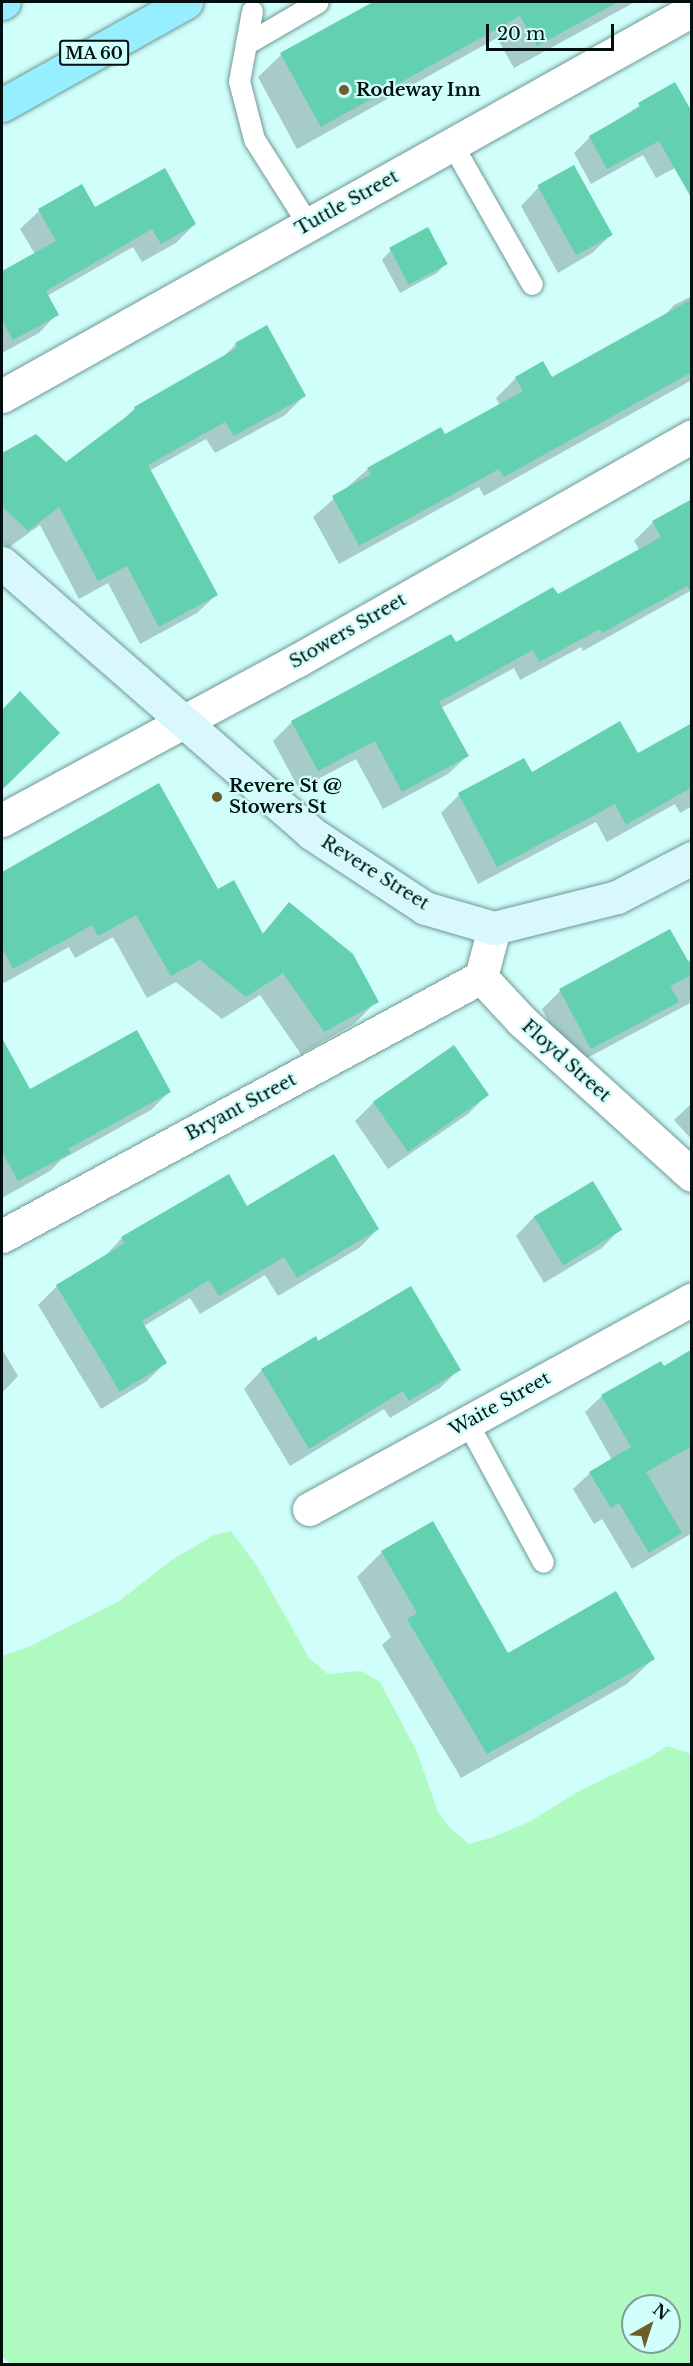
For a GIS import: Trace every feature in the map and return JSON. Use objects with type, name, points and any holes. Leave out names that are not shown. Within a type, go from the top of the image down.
[{"type":"highway","name":"MA 60","points":[[2,105],[186,2]]},
{"type":"main road","name":"Revere Street","points":[[2,563],[311,833],[425,908],[494,928]]},
{"type":"main road","points":[[494,928],[617,897],[692,858]]},
{"type":"street","name":"Tuttle Street","points":[[2,396],[692,10]]},
{"type":"street","name":"Stowers Street","points":[[2,820],[298,660],[692,436]]},
{"type":"street","points":[[481,977],[494,928]]},
{"type":"street","name":"Floyd Street","points":[[481,977],[522,1021],[692,1175]]},
{"type":"street","name":"Bryant Street","points":[[2,1236],[481,977]]},
{"type":"street","name":"Waite Street","points":[[309,1509],[692,1299]]},
{"type":"lane","points":[[246,44],[318,2]]},
{"type":"lane","points":[[252,11],[239,81],[254,139],[308,225]]},
{"type":"lane","points":[[452,144],[532,284]]},
{"type":"lane","points":[[467,1422],[543,1562]]},
{"type":"green space","points":[[231,1531],[257,1566],[309,1658],[328,1674],[361,1671],[380,1682],[417,1752],[438,1812],[448,1826],[469,1844],[491,1838],[531,1821],[579,1791],[650,1757],[667,1746],[691,1754],[691,2364],[12,2364],[2,2357],[2,1656],[31,1646],[119,1601],[172,1560],[214,1535]]},
{"type":"building","name":"Rodeway Inn","points":[[373,2],[618,2],[537,46],[520,16],[321,127],[280,53]]},
{"type":"building","points":[[675,82],[692,112],[692,199],[659,141],[607,169],[589,136],[640,107],[638,103]]},
{"type":"building","points":[[574,165],[613,235],[576,255],[537,185]]},
{"type":"building","points":[[165,168],[196,224],[161,244],[152,229],[46,291],[59,315],[13,340],[2,320],[2,271],[56,241],[38,209],[82,184],[95,207]]},
{"type":"building","points":[[428,227],[448,264],[409,285],[389,248]]},
{"type":"building","points":[[692,299],[692,372],[504,477],[499,469],[359,546],[332,496],[371,474],[367,468],[441,427],[445,434],[523,391],[515,377],[543,361],[552,377]]},
{"type":"building","points":[[267,325],[306,396],[234,436],[225,422],[148,465],[218,595],[159,627],[127,566],[98,581],[59,507],[28,531],[2,506],[2,453],[36,434],[66,462],[135,410],[134,407],[237,348],[235,343]]},
{"type":"building","points":[[692,499],[692,593],[687,586],[602,633],[600,629],[539,662],[533,650],[439,702],[469,756],[402,792],[375,741],[318,771],[291,721],[451,634],[456,642],[553,587],[558,594],[661,537],[652,521]]},
{"type":"building","points":[[20,691],[60,733],[2,790],[2,710]]},
{"type":"building","points":[[620,721],[638,753],[692,723],[692,787],[626,825],[615,804],[497,867],[458,793],[524,758],[532,772]]},
{"type":"building","points":[[159,783],[218,889],[234,880],[263,934],[289,902],[353,954],[379,1002],[324,1032],[283,973],[246,997],[200,960],[171,976],[136,915],[98,936],[92,925],[13,969],[2,948],[2,872]]},
{"type":"building","points":[[670,929],[692,968],[692,975],[670,986],[679,1002],[591,1049],[559,989]]},
{"type":"building","points":[[137,1030],[171,1092],[68,1149],[71,1153],[18,1181],[2,1152],[2,1038],[30,1089]]},
{"type":"building","points":[[454,1045],[489,1095],[408,1152],[373,1102]]},
{"type":"building","points":[[334,1154],[379,1229],[297,1278],[284,1257],[219,1296],[209,1280],[142,1321],[167,1363],[120,1392],[56,1285],[125,1243],[121,1237],[229,1174],[247,1206]]},
{"type":"building","points":[[593,1181],[622,1230],[563,1265],[534,1217]]},
{"type":"building","points":[[411,1286],[461,1370],[409,1401],[403,1391],[309,1449],[261,1369],[316,1336],[318,1341]]},
{"type":"building","points":[[692,1349],[692,1446],[646,1472],[682,1533],[649,1553],[619,1503],[611,1508],[589,1472],[631,1447],[601,1395],[661,1361],[664,1366]]},
{"type":"building","points":[[433,1521],[508,1653],[616,1591],[655,1659],[487,1754],[407,1619],[417,1613],[381,1551]]},
{"type":"place","name":"Rodeway Inn","points":[[344,90]]},
{"type":"place","name":"Revere St @ Stowers St","points":[[217,797]]}]
